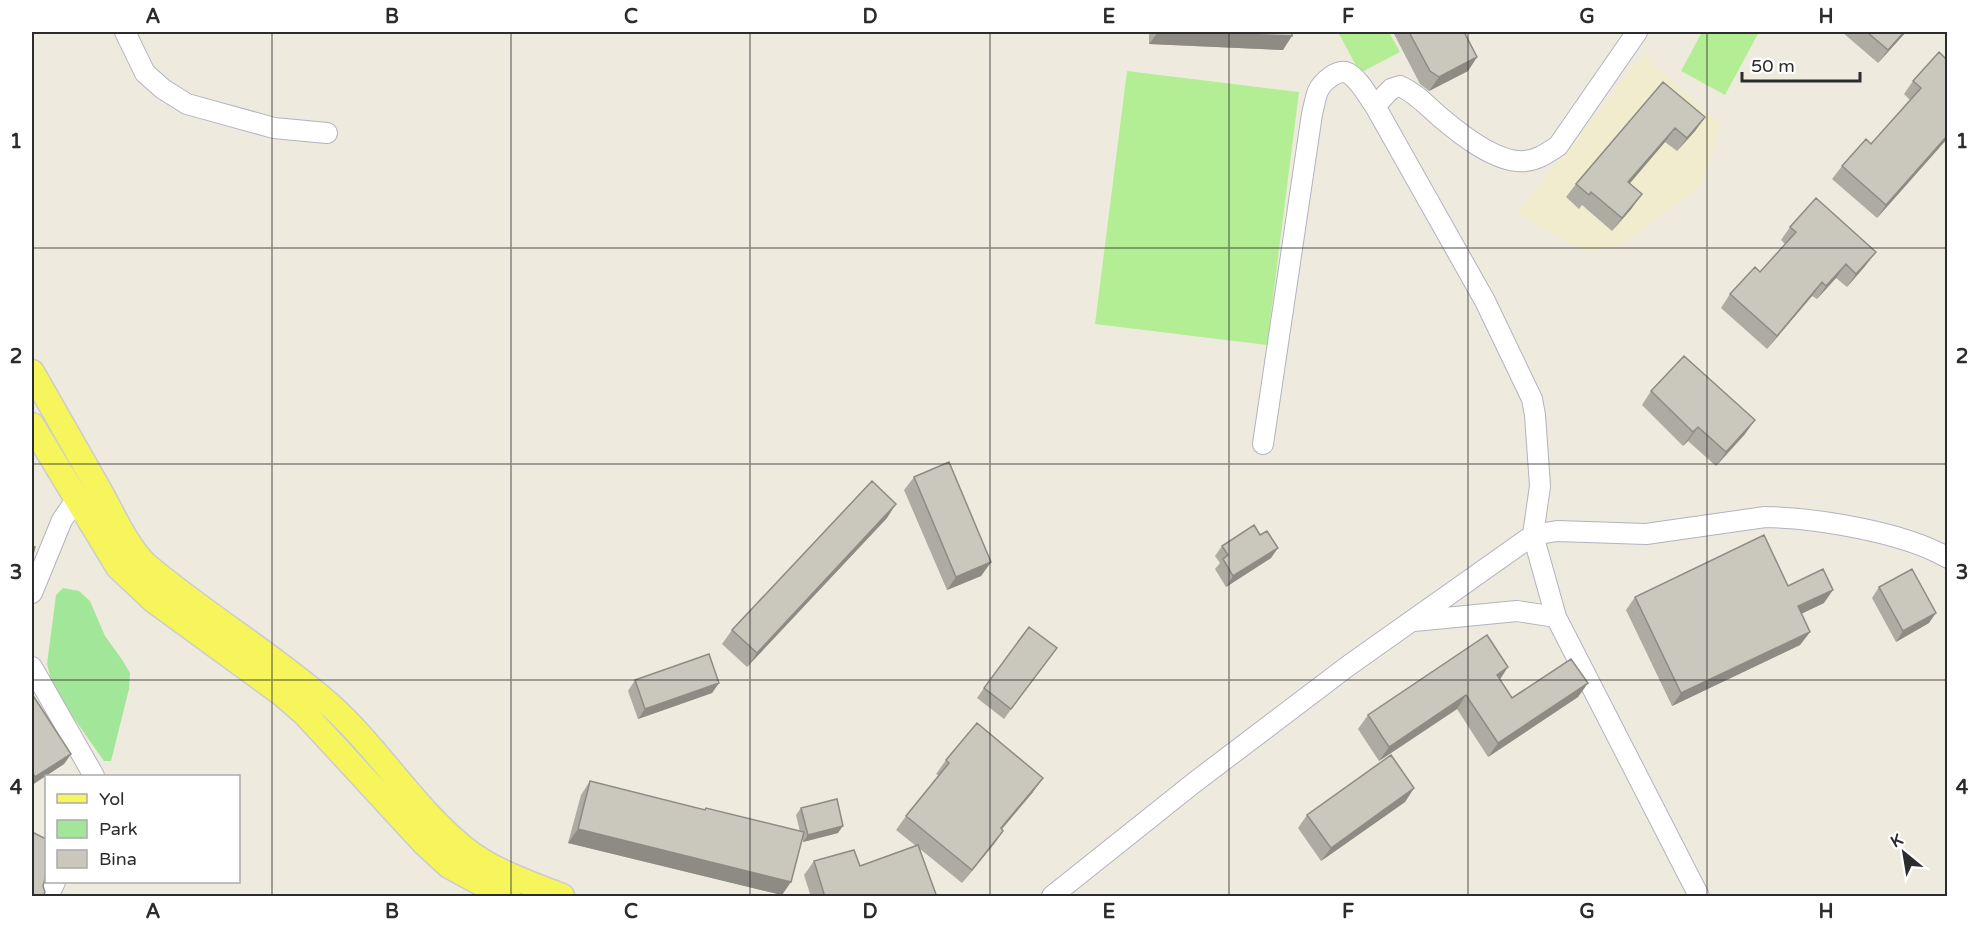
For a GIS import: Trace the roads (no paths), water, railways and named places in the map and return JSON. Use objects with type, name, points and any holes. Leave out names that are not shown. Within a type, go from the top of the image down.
[{"type":"main road","points":[[32,372],[108,506],[119,530],[132,550],[145,564],[330,705],[362,738],[440,828],[466,850],[487,864],[562,897]]},
{"type":"main road","points":[[32,425],[118,567],[153,600],[282,694],[305,714],[425,844],[449,866],[508,897]]},
{"type":"street","points":[[125,32],[145,73],[163,89],[188,104],[274,128],[327,133]]},
{"type":"street","points":[[1375,106],[1391,89],[1400,86],[1412,91],[1442,119],[1496,155],[1514,161],[1542,157],[1558,146],[1637,32]]},
{"type":"street","points":[[1263,444],[1312,114],[1318,91],[1334,75],[1344,72],[1360,85],[1375,106],[1485,301],[1532,399],[1540,486],[1533,536],[1556,617],[1699,897]]},
{"type":"street","points":[[32,594],[62,520],[76,500]]},
{"type":"street","points":[[1052,897],[1195,782],[1348,666],[1533,536],[1557,531],[1646,534],[1765,517],[1783,517],[1853,528],[1902,539],[1921,544],[1947,558]]},
{"type":"street","points":[[1414,621],[1517,611],[1556,617]]},
{"type":"street","points":[[32,667],[93,775]]},
{"type":"street","points":[[48,897],[55,883]]}]
